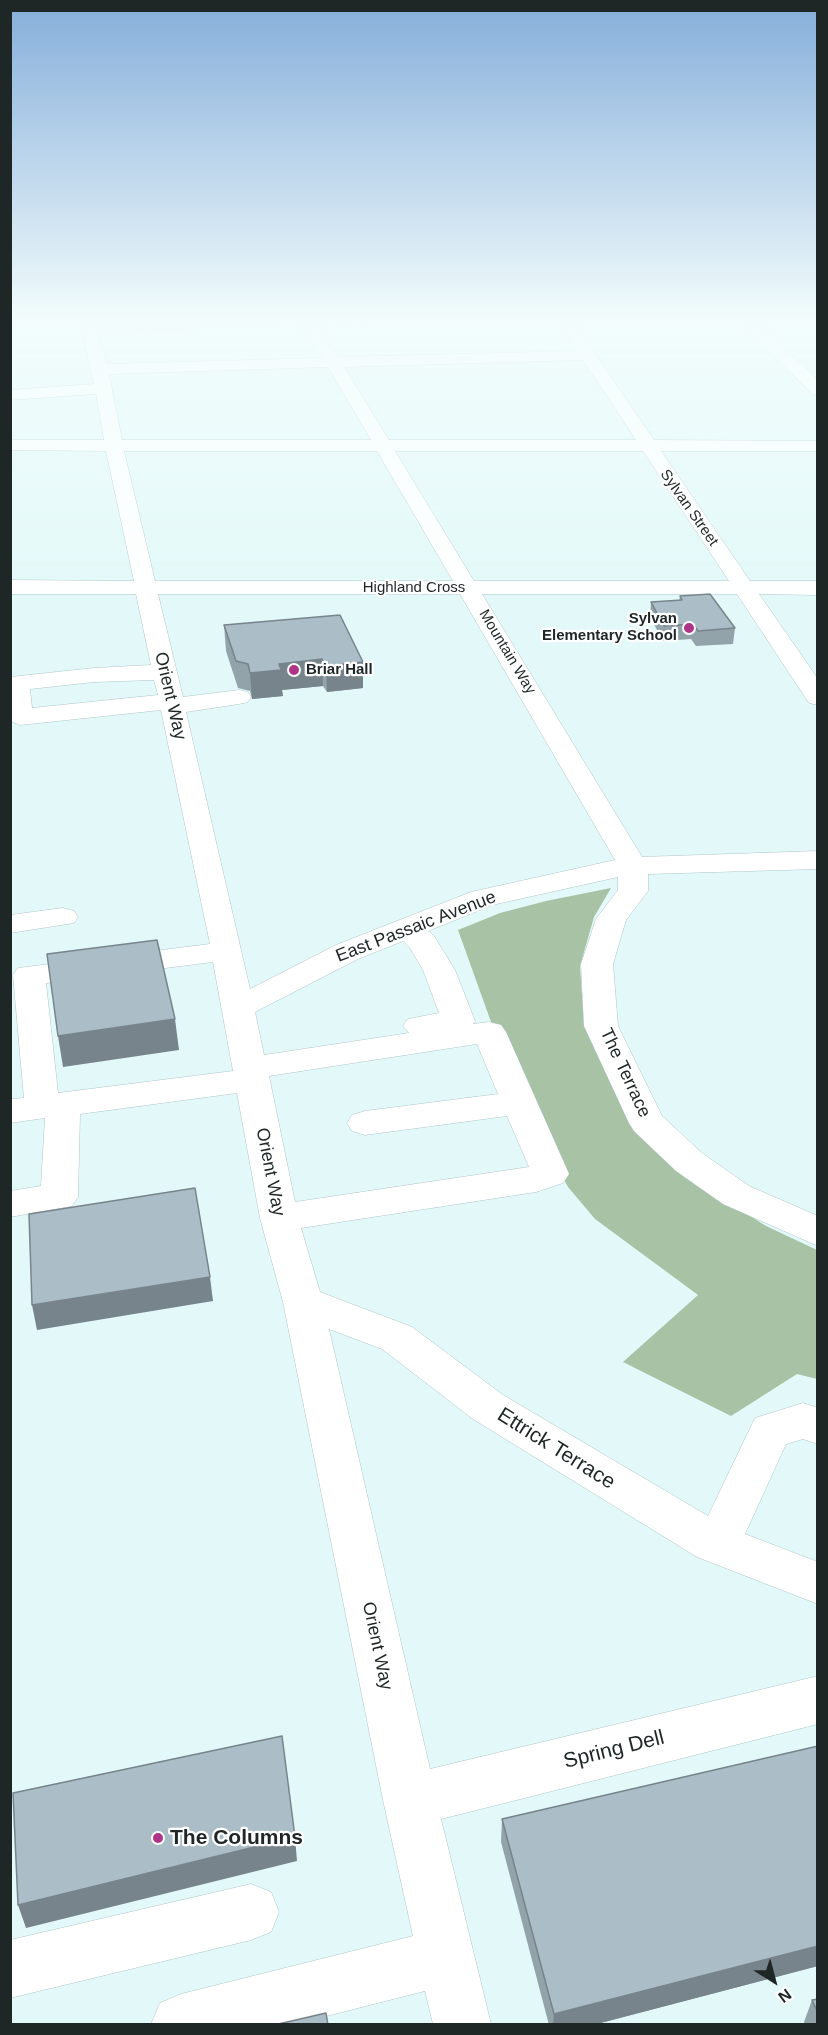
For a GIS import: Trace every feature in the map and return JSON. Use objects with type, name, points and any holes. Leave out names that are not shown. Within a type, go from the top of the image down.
[{"type":"street","name":"Orient Way","points":[[108,412],[226,946],[279,1218],[303,1302],[410,1800],[462,2025]]},
{"type":"street","name":"Mountain Way","points":[[362,412],[633,866]]},
{"type":"street","name":"Sylvan Street","points":[[624,412],[818,698]]},
{"type":"street","points":[[10,445],[818,446]]},
{"type":"street","name":"Highland Cross","points":[[10,586],[818,588]]},
{"type":"street","points":[[170,693],[121,706],[20,717],[17,683],[113,675],[170,693],[239,697]]},
{"type":"street","name":"East Passaic Avenue","points":[[238,1008],[347,952],[482,898],[577,876],[633,866],[818,860]]},
{"type":"street","name":"The Terrace","points":[[633,866],[633,891],[611,919],[597,964],[601,1026],[647,1123],[689,1162],[736,1195],[818,1232]]},
{"type":"street","points":[[10,924],[63,917]]},
{"type":"street","points":[[250,1069],[261,1052],[286,1044],[458,1021],[439,970],[423,943],[407,928]]},
{"type":"street","points":[[10,969],[226,946]]},
{"type":"street","points":[[10,1204],[59,1197],[22,1024],[29,975],[226,946]]},
{"type":"street","points":[[38,1107],[250,1069],[489,1032],[550,1174],[536,1179],[279,1218]]},
{"type":"street","points":[[365,1123],[519,1103]]},
{"type":"street","name":"Ettrick Terrace","points":[[303,1302],[397,1338],[488,1407],[717,1545],[818,1583]]},
{"type":"street","points":[[717,1545],[770,1431],[803,1421],[818,1426]]},
{"type":"street","name":"Spring Dell","points":[[410,1800],[818,1700]]},
{"type":"street","points":[[10,1969],[251,1912]]},
{"type":"street","points":[[181,2025],[446,1957]]},
{"type":"green space","points":[[611,888],[594,917],[580,966],[584,1024],[609,1078],[709,1190],[766,1226],[817,1250],[817,1379],[797,1374],[731,1416],[623,1362],[698,1295],[595,1219],[568,1187],[537,1129],[504,1058],[458,930],[500,913]]},
{"type":"building","points":[[710,594],[735,628],[698,631],[693,624],[664,626],[651,602],[682,600],[680,596]]},
{"type":"building","points":[[340,615],[363,662],[326,666],[322,659],[279,664],[281,670],[250,673],[248,664],[236,661],[224,625]]},
{"type":"building","points":[[157,940],[175,1019],[58,1036],[47,954]]},
{"type":"building","points":[[195,1188],[210,1277],[32,1305],[29,1214]]},
{"type":"building","name":"The Columns","points":[[282,1736],[295,1837],[18,1905],[13,1793]]},
{"type":"building","points":[[818,1746],[818,1946],[554,2014],[502,1819]]},
{"type":"building","points":[[818,1999],[818,2013],[812,2000]]},
{"type":"building","points":[[326,2013],[328,2025],[274,2025]]},
{"type":"place","name":"Sylvan Elementary School","points":[[689,628]]},
{"type":"place","name":"Briar Hall","points":[[294,670]]},
{"type":"place","name":"The Columns","points":[[158,1838]]}]
